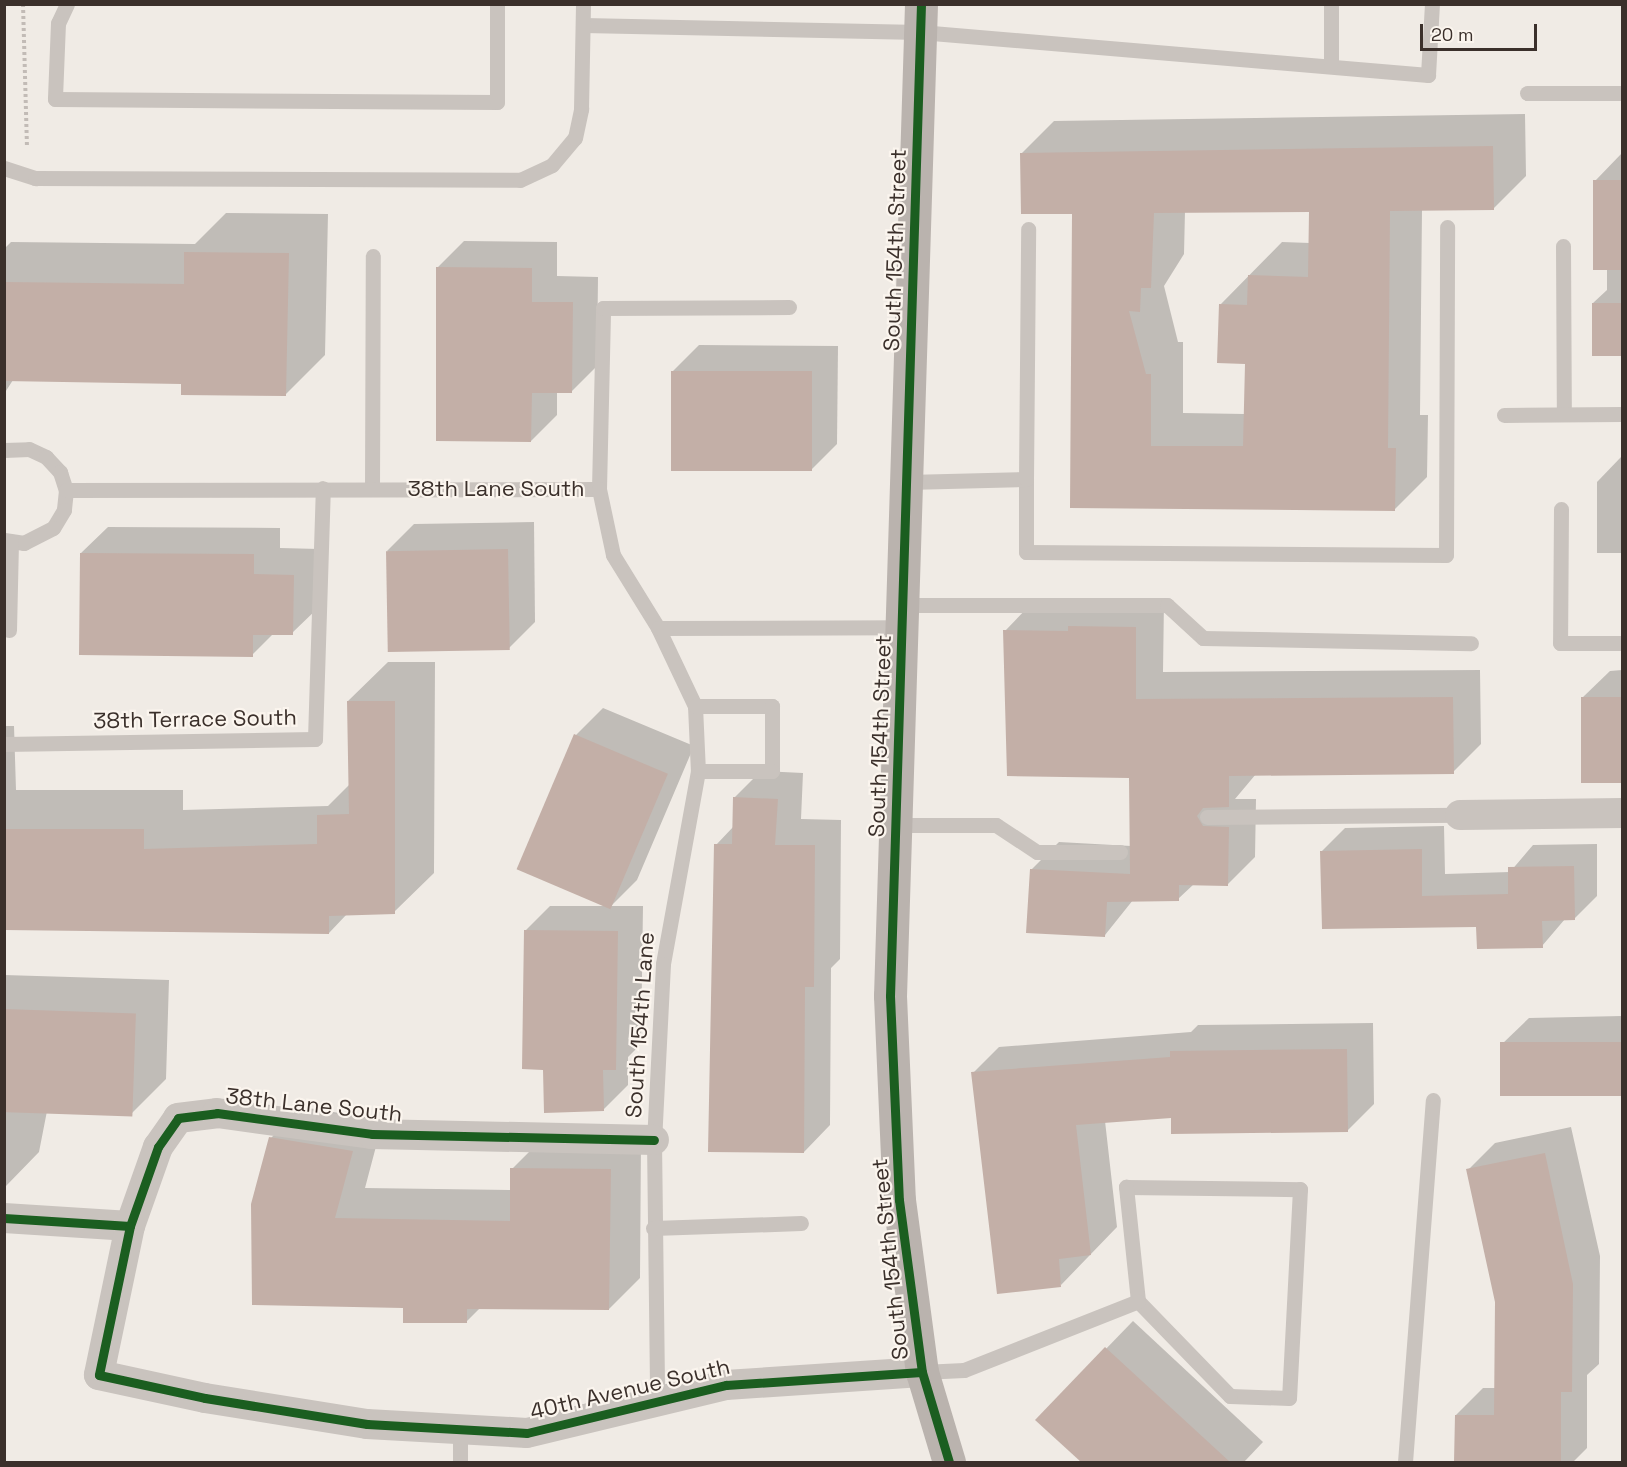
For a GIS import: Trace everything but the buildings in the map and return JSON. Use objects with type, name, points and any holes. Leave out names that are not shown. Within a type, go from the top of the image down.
[{"type":"street","name":"South 154th Street","points":[[920,18],[904,616],[890,996],[898,1188],[922,1372],[949,1462]]},
{"type":"street","points":[[1460,815],[1623,813]]},
{"type":"street","name":"38th Lane South","points":[[99,1375],[130,1226],[158,1147],[178,1118],[217,1113],[372,1134],[654,1140]]},
{"type":"street","points":[[4,1218],[130,1226]]},
{"type":"street","name":"40th Avenue South","points":[[99,1375],[205,1398],[367,1424],[527,1433],[726,1385],[922,1372]]},
{"type":"lane","points":[[67,4],[58,23],[55,99],[496,102],[497,4]]},
{"type":"lane","points":[[4,168],[35,178],[502,182],[537,174],[575,138],[581,109],[583,4]]},
{"type":"lane","points":[[1331,4],[1331,63]]},
{"type":"lane","points":[[583,25],[920,18],[1428,75],[1432,4]]},
{"type":"lane","points":[[1527,93],[1623,93]]},
{"type":"lane","points":[[1028,229],[1026,552],[1446,555],[1448,227]]},
{"type":"lane","points":[[1563,246],[1564,414]]},
{"type":"lane","points":[[372,488],[373,256]]},
{"type":"lane","points":[[600,489],[603,309],[789,307]]},
{"type":"lane","points":[[1504,415],[1623,414]]},
{"type":"lane","points":[[4,450],[29,449],[46,457],[66,490],[64,510],[53,528],[39,538],[8,541],[9,630]]},
{"type":"lane","points":[[907,482],[1026,479]]},
{"type":"lane","name":"38th Terrace South","points":[[4,744],[315,739],[323,488]]},
{"type":"lane","name":"38th Lane South","points":[[66,490],[600,489],[613,555],[658,628]]},
{"type":"lane","points":[[1561,509],[1560,643],[1623,643]]},
{"type":"lane","points":[[658,628],[1167,605],[1203,638],[1471,643]]},
{"type":"lane","name":"South 154th Lane","points":[[657,1400],[653,1228],[654,1140],[663,964],[698,771],[695,706],[658,628]]},
{"type":"lane","points":[[695,706],[772,706],[772,771],[698,771]]},
{"type":"lane","points":[[1207,817],[1460,815]]},
{"type":"lane","points":[[896,825],[996,825],[1037,852],[1120,852]]},
{"type":"lane","points":[[1405,1462],[1433,1100]]},
{"type":"lane","points":[[1126,1187],[1300,1189],[1289,1398],[1230,1396],[1138,1301],[1126,1187]]},
{"type":"lane","points":[[653,1228],[801,1223]]},
{"type":"lane","points":[[922,1372],[964,1370],[1138,1301]]},
{"type":"lane","points":[[460,1429],[460,1462]]},
{"type":"cycle path","points":[[921,4],[890,996],[899,1200],[922,1372],[949,1462]]},
{"type":"cycle path","points":[[4,1218],[130,1226],[158,1147],[178,1118],[217,1113],[372,1134],[654,1140]]},
{"type":"cycle path","points":[[130,1226],[99,1375],[205,1398],[367,1424],[527,1433],[726,1385],[922,1372]]}]
